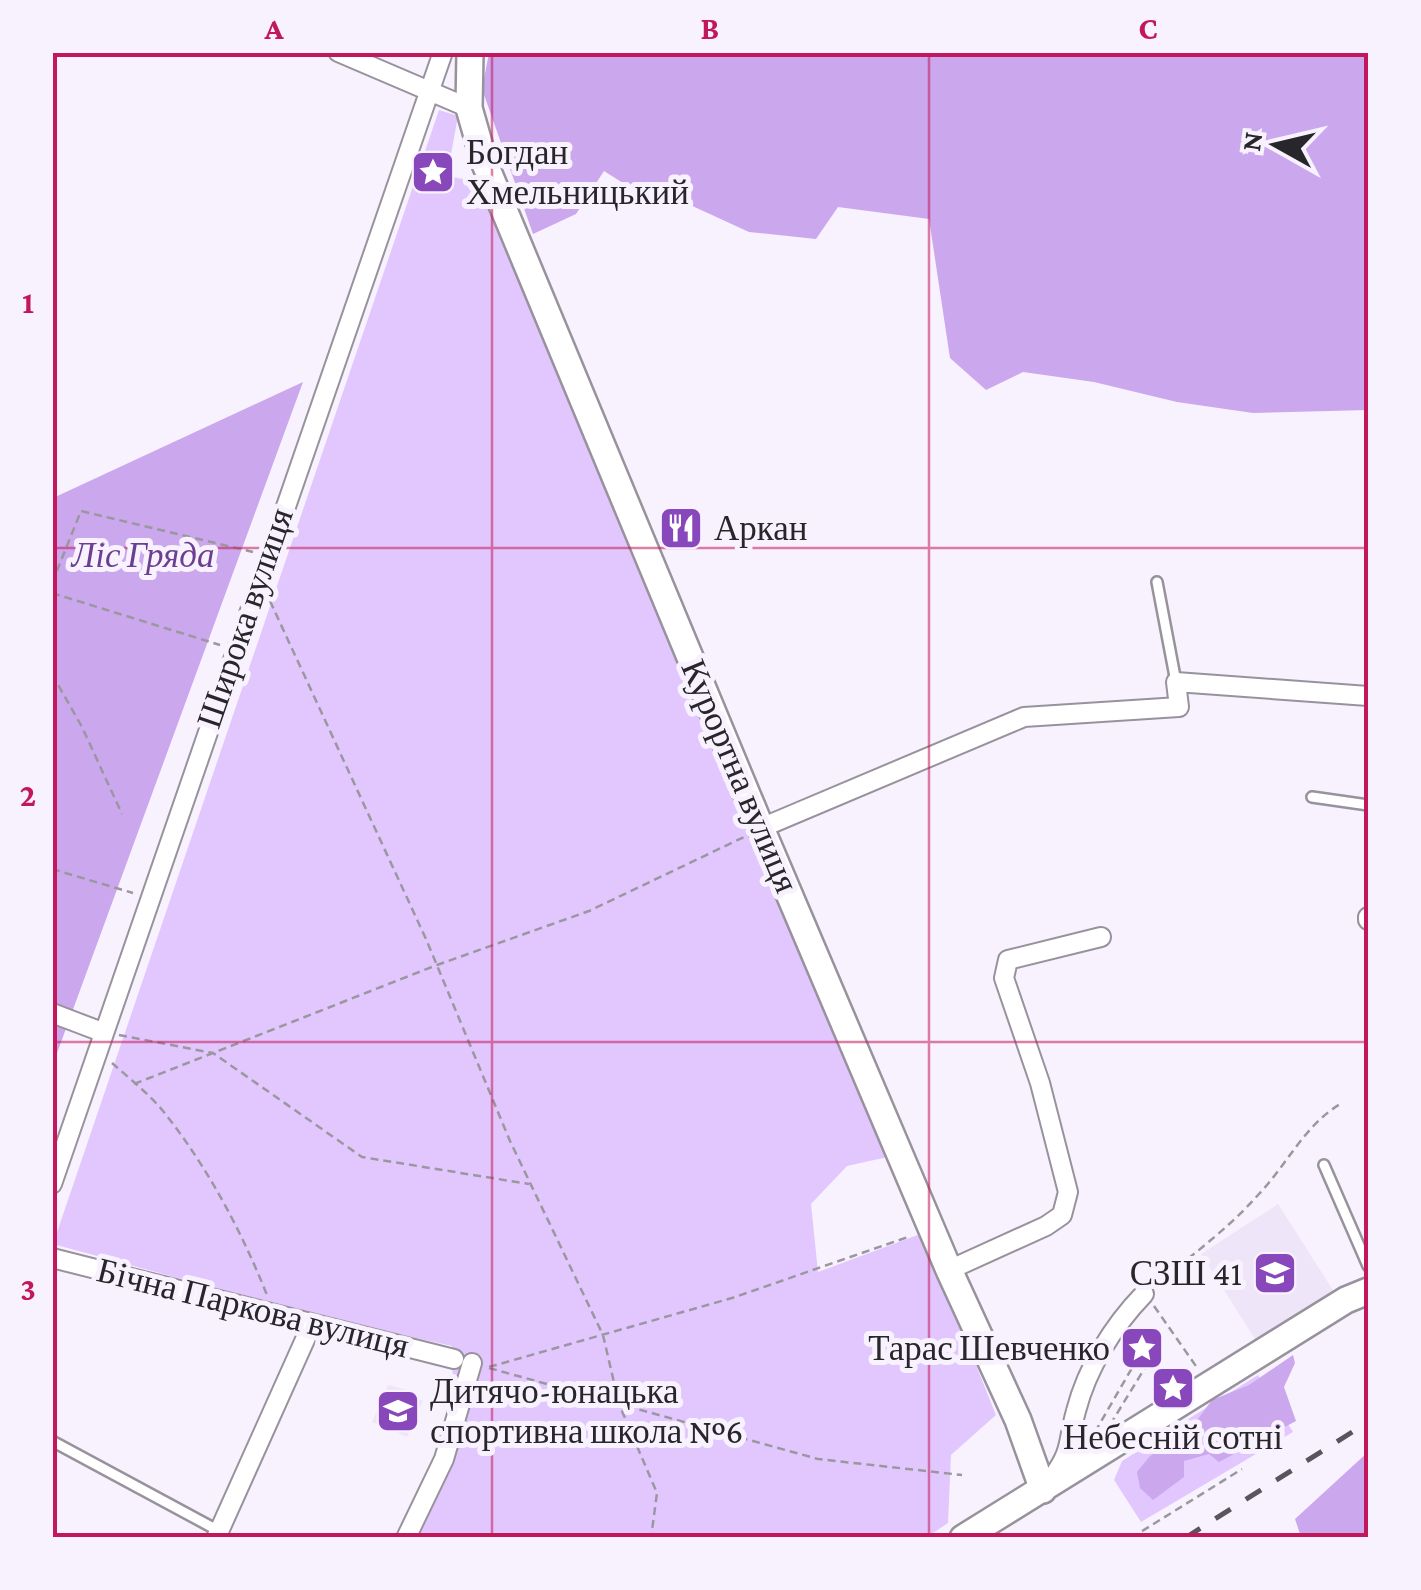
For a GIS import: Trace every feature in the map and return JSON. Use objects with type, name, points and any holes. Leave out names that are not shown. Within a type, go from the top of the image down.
[{"type":"main road","name":"Курортна вулиця","points":[[470,52],[468,108],[485,164],[761,828],[949,1270],[1018,1420],[1043,1490]]},
{"type":"main road","points":[[962,1538],[1346,1300],[1368,1292]]},
{"type":"street","points":[[338,52],[468,108]]},
{"type":"street","name":"Широка вулиця","points":[[52,1184],[442,52]]},
{"type":"street","points":[[761,828],[1024,717],[1179,707],[1176,682],[1368,696]]},
{"type":"street","points":[[949,1270],[1062,1215],[1068,1192],[1045,1101],[1004,978],[1008,960],[1100,936]]},
{"type":"street","points":[[52,1013],[100,1040]]},
{"type":"street","name":"Бічна Паркова вулиця","points":[[52,1258],[471,1363]]},
{"type":"street","points":[[1043,1490],[1069,1455],[1075,1412],[1090,1372],[1127,1312],[1144,1294]]},
{"type":"street","points":[[217,1534],[312,1324]]},
{"type":"street","points":[[406,1538],[444,1459],[471,1363]]},
{"type":"lane","points":[[1157,582],[1176,682]]},
{"type":"lane","points":[[1312,797],[1368,805]]},
{"type":"lane","points":[[1324,1164],[1368,1266]]},
{"type":"lane","points":[[52,1441],[217,1534]]},
{"type":"path","points":[[52,583],[80,512],[253,552]]},
{"type":"path","points":[[259,578],[437,965],[530,1184],[603,1334],[620,1404],[657,1492],[650,1538]]},
{"type":"path","points":[[52,593],[222,645]]},
{"type":"path","points":[[52,674],[82,727],[122,814]]},
{"type":"path","points":[[134,1084],[437,965],[589,911],[761,828]]},
{"type":"path","points":[[52,869],[136,894]]},
{"type":"path","points":[[100,1040],[213,1053],[362,1157],[530,1184]]},
{"type":"path","points":[[100,1040],[134,1084],[162,1110],[243,1235],[274,1314]]},
{"type":"path","points":[[1210,1387],[1172,1328],[1144,1294],[1259,1195],[1291,1152],[1328,1112],[1342,1103]]},
{"type":"path","points":[[471,1363],[603,1334],[732,1298],[932,1229]]},
{"type":"path","points":[[1088,1442],[1147,1342],[1154,1346],[1154,1353],[1111,1424]]},
{"type":"path","points":[[512,1374],[818,1459],[962,1476]]},
{"type":"path","points":[[1130,1538],[1242,1470]]},
{"type":"shaded area","points":[[439,110],[458,116],[447,176],[485,183],[892,1156],[847,1166],[811,1204],[818,1272],[923,1233],[996,1415],[951,1455],[948,1523],[927,1537],[417,1537],[454,1457],[452,1346],[317,1316],[53,1244]]},
{"type":"shaded area","points":[[1278,1204],[1336,1295],[1259,1345],[1201,1254]]},
{"type":"shaded area","points":[[1258,1375],[1293,1432],[1141,1522],[1114,1480],[1122,1461]]},
{"type":"shaded area","name":"Дитячо-юнацька спортивна школа №6","points":[[388,1385],[412,1391],[410,1396],[423,1401],[407,1437],[372,1422]]},
{"type":"green space","points":[[489,53],[1368,53],[1368,410],[1253,413],[1023,372],[986,390],[950,358],[929,219],[838,207],[816,239],[749,232],[664,193],[634,190],[604,171],[576,214],[533,234],[482,89]]},
{"type":"green space","name":"Ліс Гряда","points":[[303,382],[53,1064],[53,498]]},
{"type":"green space","points":[[1293,1355],[1295,1363],[1284,1387],[1296,1421],[1219,1462],[1209,1454],[1184,1461],[1184,1477],[1153,1500],[1140,1488],[1137,1472],[1150,1456],[1192,1427],[1212,1400],[1249,1385]]},
{"type":"green space","points":[[1368,1452],[1368,1537],[1301,1537],[1295,1519]]},
{"type":"railway","points":[[1185,1538],[1368,1422]]},
{"type":"place","name":"Богдан Хмельницький","points":[[433,172]]},
{"type":"place","name":"Аркан","points":[[681,528]]},
{"type":"place","name":"СЗШ 41","points":[[1275,1273]]},
{"type":"place","name":"Тарас Шевченко","points":[[1142,1348]]},
{"type":"place","name":"Небесній сотні","points":[[1173,1388]]},
{"type":"place","name":"Дитячо-юнацька спортивна школа №6","points":[[398,1411]]}]
